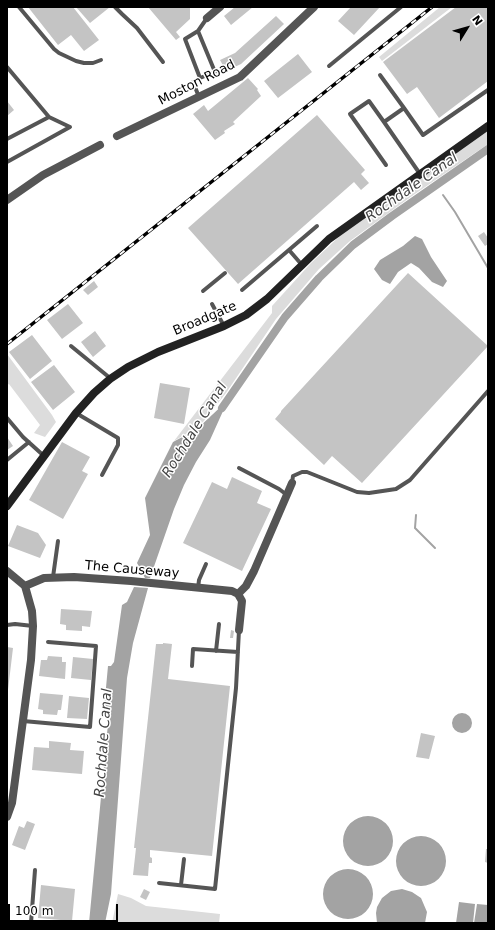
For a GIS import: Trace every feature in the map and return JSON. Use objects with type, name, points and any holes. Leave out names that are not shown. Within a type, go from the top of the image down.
[{"type":"street","points":[[207,18],[220,7]]},
{"type":"street","name":"Moston Road","points":[[117,136],[240,77],[314,7]]},
{"type":"street","name":"Broadgate","points":[[7,506],[76,413],[94,392],[110,379],[128,367],[158,352],[224,326],[246,315],[267,299],[330,239],[488,126]]},
{"type":"street","points":[[7,200],[43,175],[100,145]]},
{"type":"street","points":[[239,630],[242,601],[238,594],[246,586],[254,571],[292,483]]},
{"type":"street","points":[[7,571],[25,586],[32,611],[33,626],[31,660],[12,803],[7,817]]},
{"type":"street","name":"The Causeway","points":[[25,586],[44,578],[74,577],[232,591],[238,594]]},
{"type":"lane","points":[[18,7],[59,54],[84,63],[93,63],[101,60]]},
{"type":"lane","points":[[116,7],[137,28],[163,62]]},
{"type":"lane","points":[[329,66],[401,7]]},
{"type":"lane","points":[[198,31],[215,72],[200,78],[184,39],[198,31],[207,18]]},
{"type":"lane","points":[[7,66],[49,117],[70,127],[7,162]]},
{"type":"lane","points":[[380,75],[424,135],[488,90]]},
{"type":"lane","points":[[193,82],[199,97]]},
{"type":"lane","points":[[386,164],[350,114],[369,101],[420,174]]},
{"type":"lane","points":[[384,122],[404,108]]},
{"type":"lane","points":[[7,139],[49,117]]},
{"type":"lane","points":[[242,290],[317,226]]},
{"type":"lane","points":[[289,250],[302,265]]},
{"type":"lane","points":[[204,291],[225,273]]},
{"type":"lane","points":[[212,304],[224,326]]},
{"type":"lane","points":[[71,346],[110,379]]},
{"type":"lane","points":[[292,483],[294,476],[302,472],[307,472],[358,492],[369,493],[396,489],[406,483],[417,472],[488,391]]},
{"type":"lane","points":[[76,413],[118,438],[118,445],[102,475]]},
{"type":"lane","points":[[7,418],[44,456]]},
{"type":"lane","points":[[7,460],[29,442]]},
{"type":"lane","points":[[239,468],[279,489],[287,495]]},
{"type":"lane","points":[[53,578],[58,541]]},
{"type":"lane","points":[[198,588],[199,580],[206,564]]},
{"type":"lane","points":[[7,625],[15,624],[33,626]]},
{"type":"lane","points":[[216,651],[219,624]]},
{"type":"lane","points":[[159,883],[215,889],[236,688],[239,630]]},
{"type":"lane","points":[[23,721],[90,727],[96,646],[48,642]]},
{"type":"lane","points":[[192,666],[193,648],[238,652]]},
{"type":"lane","points":[[181,885],[184,859]]},
{"type":"lane","points":[[31,923],[35,870]]},
{"type":"shaded area","points":[[440,7],[452,7],[382,61],[379,57]]},
{"type":"shaded area","points":[[488,131],[488,144],[350,241],[319,269],[276,319],[226,393],[203,422],[193,430],[174,441],[272,313],[272,306],[311,263],[343,233]]},
{"type":"shaded area","points":[[415,236],[422,239],[431,257],[447,281],[443,287],[432,282],[419,268],[411,263],[398,272],[390,284],[382,280],[374,269],[380,260],[403,246]]},
{"type":"shaded area","points":[[7,354],[56,422],[45,437],[34,433],[40,425],[9,384],[7,385]]},
{"type":"shaded area","points":[[228,400],[210,440],[184,485],[150,578],[145,578],[137,563],[150,535],[145,498],[173,442],[197,429]]},
{"type":"shaded area","points":[[134,587],[148,588],[133,643],[127,678],[111,894],[105,923],[89,923],[109,713],[104,709],[108,666],[111,666],[114,662],[122,605],[127,602]]},
{"type":"shaded area","points":[[462,713],[469,716],[472,723],[469,730],[462,733],[455,730],[452,723],[455,716]]},
{"type":"shaded area","points":[[363,816],[373,816],[386,823],[393,836],[393,846],[386,859],[373,866],[363,866],[354,862],[347,855],[343,846],[343,836],[347,827],[354,820]]},
{"type":"shaded area","points":[[416,836],[426,836],[439,843],[446,856],[446,866],[439,879],[426,886],[416,886],[407,882],[400,875],[396,866],[396,856],[400,847],[407,840]]},
{"type":"shaded area","points":[[343,869],[353,869],[366,876],[373,889],[373,899],[366,912],[353,919],[343,919],[334,915],[327,908],[323,899],[323,889],[327,880],[334,873]]},
{"type":"shaded area","points":[[402,889],[412,892],[421,898],[427,912],[425,923],[377,923],[377,907],[382,898],[391,891]]},
{"type":"shaded area","points":[[118,894],[131,898],[146,906],[220,914],[219,923],[112,923]]},
{"type":"shaded area","points":[[459,902],[475,904],[473,923],[456,923]]},
{"type":"shaded area","points":[[477,904],[488,905],[488,923],[474,923]]},
{"type":"building","points":[[28,7],[73,7],[99,40],[84,51],[71,35],[58,45]]},
{"type":"building","points":[[76,7],[110,7],[90,23]]},
{"type":"building","points":[[148,7],[190,7],[190,19],[176,32],[180,37],[176,40]]},
{"type":"building","points":[[235,7],[253,7],[231,25],[224,16]]},
{"type":"building","points":[[351,7],[380,7],[354,35],[338,21]]},
{"type":"building","points":[[456,7],[488,7],[488,81],[439,118],[417,87],[407,94],[383,62]]},
{"type":"building","points":[[276,16],[284,24],[241,64],[226,71],[220,60],[235,53]]},
{"type":"building","points":[[298,54],[312,72],[278,98],[264,81]]},
{"type":"building","points":[[248,78],[258,89],[257,90],[261,96],[233,122],[235,124],[224,131],[225,133],[215,140],[193,114],[204,105],[208,111]]},
{"type":"building","points":[[7,101],[14,110],[7,116]]},
{"type":"building","points":[[317,115],[365,170],[361,174],[369,183],[361,190],[354,182],[238,284],[188,228]]},
{"type":"building","points":[[484,232],[488,238],[488,244],[485,246],[478,236]]},
{"type":"building","points":[[408,273],[488,346],[362,483],[332,456],[324,465],[275,419]]},
{"type":"building","points":[[94,281],[98,287],[88,295],[83,290]]},
{"type":"building","points":[[68,304],[83,323],[62,339],[47,320]]},
{"type":"building","points":[[95,331],[106,346],[93,357],[81,342]]},
{"type":"building","points":[[32,335],[52,361],[30,379],[9,352]]},
{"type":"building","points":[[54,365],[75,392],[53,410],[31,382]]},
{"type":"building","points":[[160,383],[190,388],[184,424],[154,418]]},
{"type":"building","points":[[7,437],[13,446],[7,450]]},
{"type":"building","points":[[62,442],[90,457],[82,471],[88,474],[63,519],[29,500]]},
{"type":"building","points":[[232,477],[262,491],[257,503],[271,509],[242,571],[183,543],[212,482],[227,489]]},
{"type":"building","points":[[17,525],[38,533],[46,545],[40,558],[8,546]]},
{"type":"building","points":[[61,609],[92,611],[90,627],[82,626],[82,631],[66,630],[66,625],[60,624]]},
{"type":"building","points":[[231,630],[234,631],[233,638],[230,638]]},
{"type":"building","points":[[156,644],[172,644],[168,679],[230,686],[212,856],[150,850],[152,863],[149,863],[148,876],[133,875],[136,848],[134,848]]},
{"type":"building","points":[[7,647],[13,648],[8,690],[7,690]]},
{"type":"building","points":[[48,656],[62,657],[62,662],[66,662],[65,679],[39,676],[41,660],[47,660]]},
{"type":"building","points":[[73,657],[93,659],[91,680],[71,678]]},
{"type":"building","points":[[40,693],[63,695],[61,710],[58,710],[57,715],[43,714],[43,710],[38,709]]},
{"type":"building","points":[[69,696],[89,698],[87,719],[67,718]]},
{"type":"building","points":[[421,733],[435,736],[429,759],[416,757]]},
{"type":"building","points":[[49,741],[71,743],[70,750],[84,751],[82,774],[32,770],[34,747],[49,748]]},
{"type":"building","points":[[27,821],[35,824],[25,850],[12,845],[19,826],[24,828]]},
{"type":"building","points":[[486,849],[488,849],[488,863],[485,862]]},
{"type":"building","points":[[41,885],[75,889],[72,921],[38,918]]},
{"type":"building","points":[[144,889],[150,892],[146,900],[140,897]]},
{"type":"waterway","name":"Rochdale Canal","points":[[222,408],[285,317],[319,278],[353,245],[488,149]]},
{"type":"waterway","points":[[443,195],[455,212],[488,268]]},
{"type":"waterway","points":[[416,515],[415,528],[435,548]]},
{"type":"railway","points":[[7,344],[432,7]]}]
